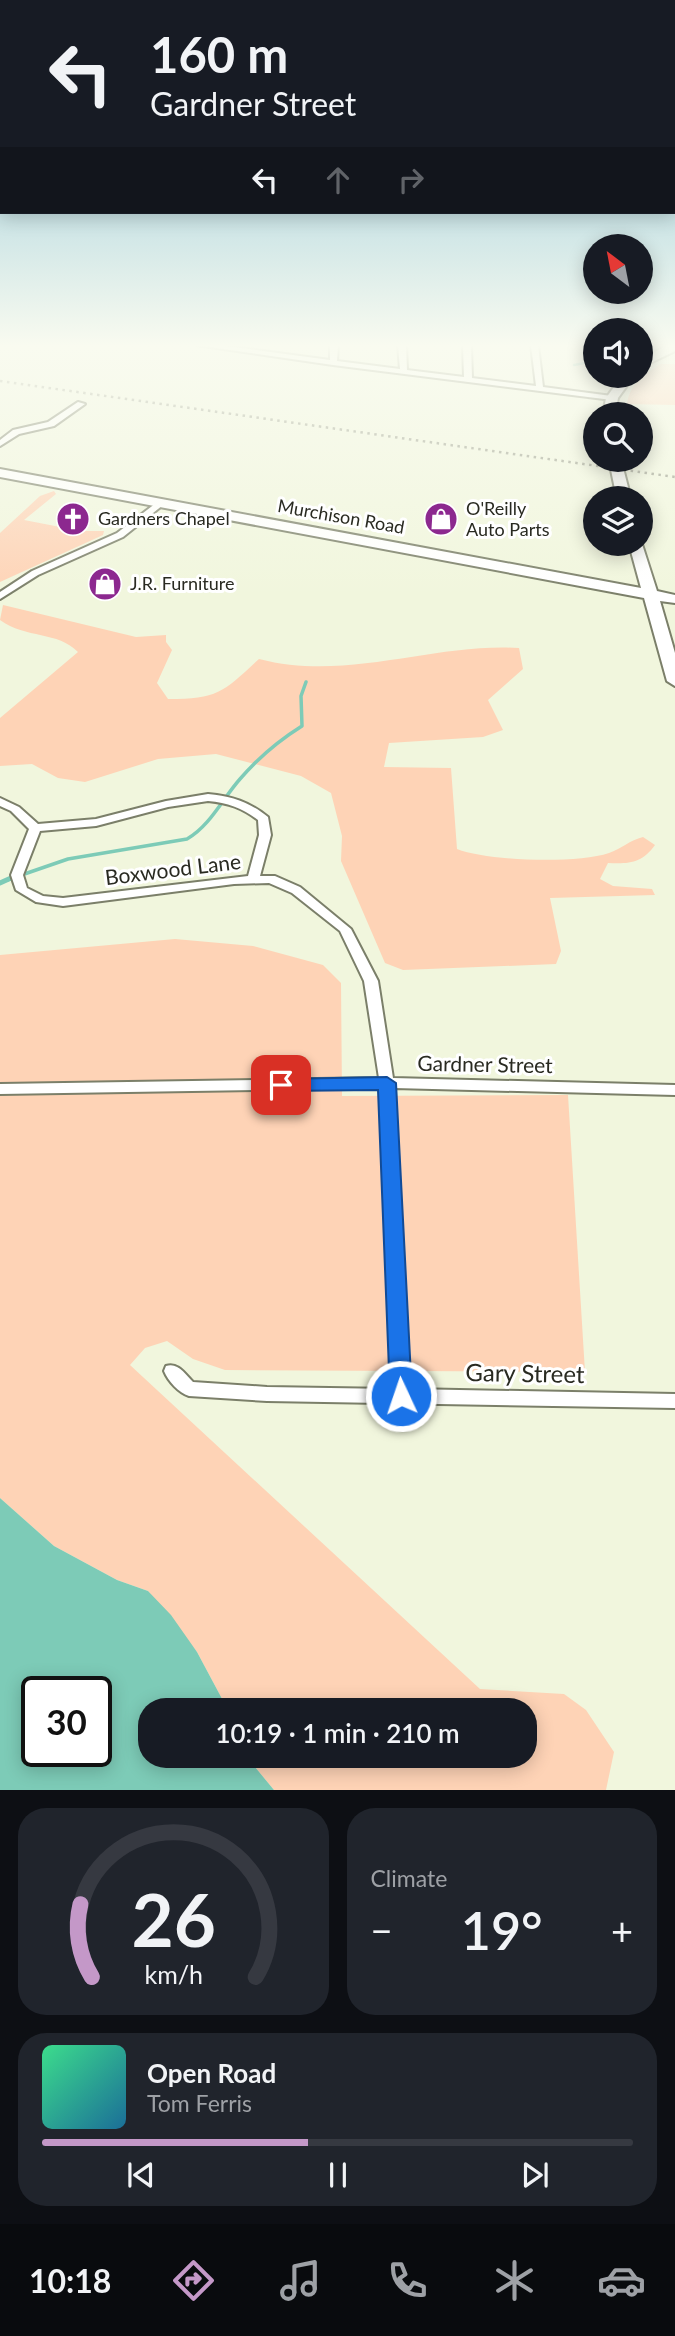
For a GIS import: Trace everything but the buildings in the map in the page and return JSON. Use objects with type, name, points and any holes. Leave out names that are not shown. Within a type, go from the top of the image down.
[{"type":"main road","name":"Murchison Road","points":[[0,473],[675,598]]},
{"type":"main road","points":[[639,556],[675,681]]},
{"type":"street","points":[[0,444],[16,432],[31,429]]},
{"type":"street","points":[[0,596],[35,573],[120,535],[160,503]]},
{"type":"street","points":[[0,801],[15,809],[34,828],[82,826],[180,799],[202,797],[233,801],[254,809],[264,819],[265,835],[253,880]]},
{"type":"street","name":"Boxwood Lane","points":[[34,828],[17,875],[22,890],[40,899],[63,902],[271,879],[296,890],[345,929],[372,981],[387,1083],[401,1396]]},
{"type":"street","name":"Gardner Street","points":[[0,1089],[387,1083],[675,1090]]},
{"type":"street","name":"Gary Street","points":[[172,1371],[189,1389],[267,1394],[675,1401]]},
{"type":"shaded area","points":[[54,491],[56,494],[24,520],[81,531],[104,531],[103,535],[0,582],[0,533],[40,496]]},
{"type":"shaded area","points":[[3,605],[136,637],[166,635],[166,642],[172,650],[157,683],[168,699],[210,695],[228,686],[259,659],[292,665],[325,666],[486,648],[519,648],[523,669],[488,700],[503,730],[483,737],[389,743],[384,767],[451,768],[457,849],[471,853],[532,860],[576,859],[609,853],[643,837],[655,845],[645,856],[635,861],[608,863],[600,879],[613,886],[652,889],[655,895],[550,898],[561,951],[556,964],[403,970],[385,963],[341,861],[342,836],[331,793],[301,776],[216,754],[158,759],[85,782],[58,778],[32,764],[0,766],[0,718],[78,652],[61,641],[20,630],[0,620]]},
{"type":"shaded area","points":[[175,939],[253,946],[323,965],[341,983],[342,1096],[568,1095],[585,1372],[225,1370],[193,1359],[167,1341],[145,1348],[130,1365],[480,1689],[564,1694],[586,1710],[614,1752],[606,1790],[274,1790],[256,1768],[537,1768],[537,1698],[222,1698],[197,1652],[148,1591],[117,1580],[54,1546],[0,1498],[0,955]]},
{"type":"water","points":[[0,1498],[54,1546],[117,1580],[148,1591],[171,1615],[197,1652],[222,1698],[138,1698],[138,1768],[256,1768],[274,1790],[0,1790]]},
{"type":"waterway","points":[[7,880],[68,859],[187,839],[209,819],[254,764],[302,726],[301,696],[306,682]]},
{"type":"waterway","points":[[0,883],[11,878]]},
{"type":"railway","points":[[334,429],[675,477]]},
{"type":"place","name":"Gardners Chapel","points":[[73,519]]},
{"type":"place","name":"O'Reilly Auto Parts","points":[[441,519]]},
{"type":"place","name":"J.R. Furniture","points":[[105,584]]},
{"type":"route","points":[[281,1085],[387,1083],[401,1396]]}]
